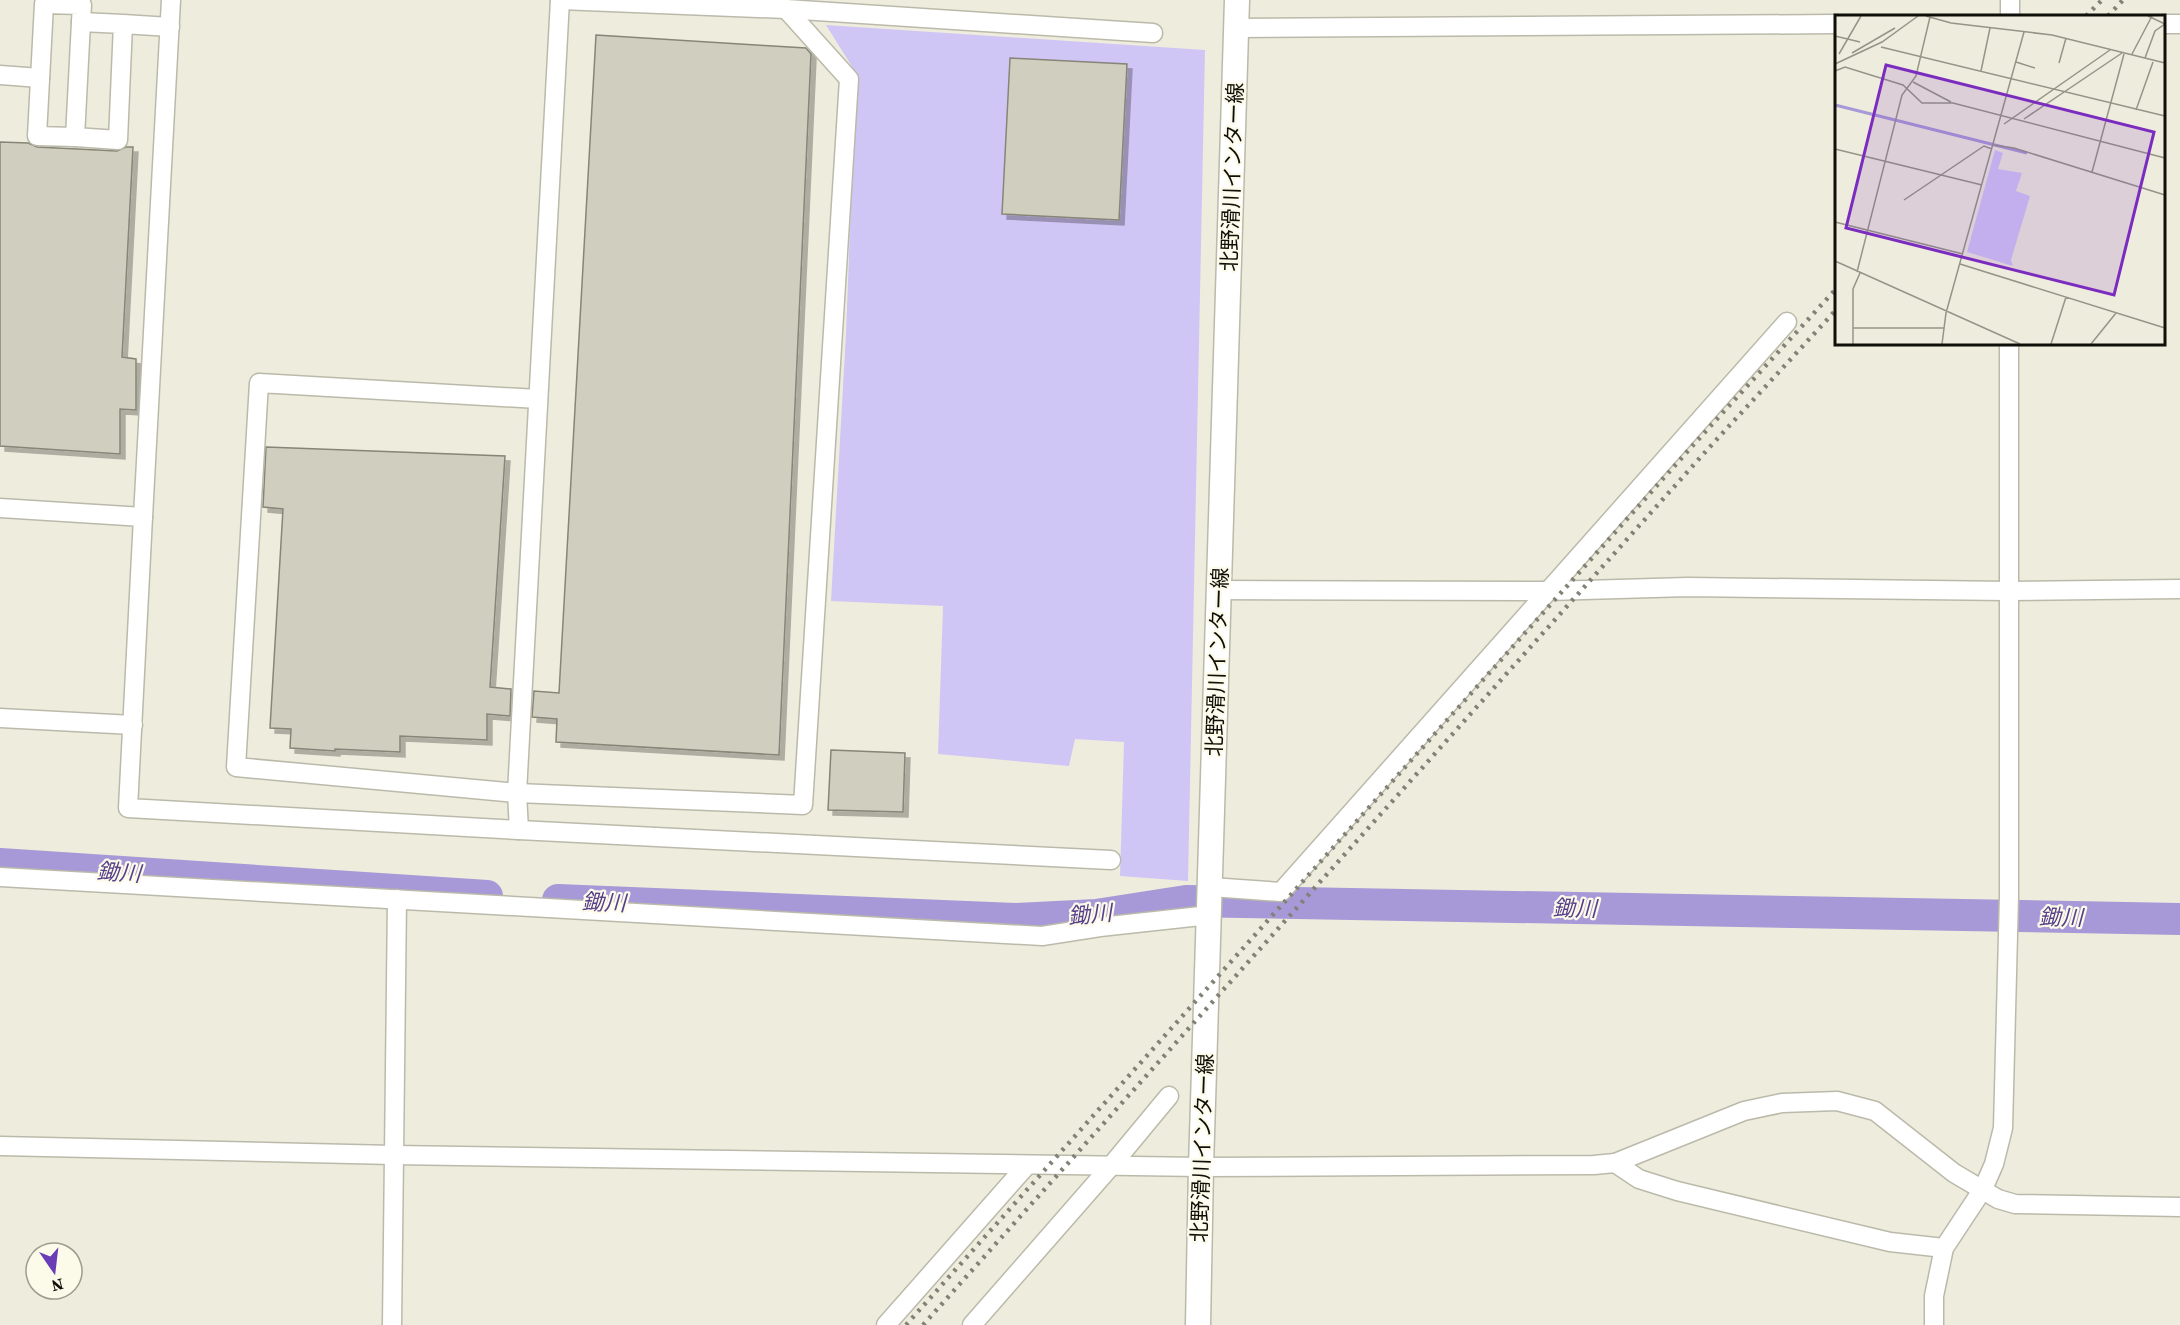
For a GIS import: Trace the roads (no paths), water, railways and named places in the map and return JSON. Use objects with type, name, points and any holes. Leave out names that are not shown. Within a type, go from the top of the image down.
[{"type":"main road","name":"北野滑川インター線","points":[[1198,1325],[1237,0]]},
{"type":"street","points":[[171,0],[128,808],[1111,860]]},
{"type":"street","points":[[519,830],[517,793],[560,0],[786,9],[1153,33]]},
{"type":"street","points":[[75,137],[82,5],[62,2],[44,4],[37,136],[118,140],[123,24]]},
{"type":"street","points":[[538,399],[259,383],[236,767],[517,793],[802,805],[849,79],[786,9]]},
{"type":"street","points":[[81,22],[170,27]]},
{"type":"street","points":[[1236,28],[1835,24]]},
{"type":"street","points":[[0,75],[40,78]]},
{"type":"street","points":[[1211,887],[1281,892],[1788,322]]},
{"type":"street","points":[[1934,1325],[1934,1296],[1944,1248],[1983,1189],[1994,1164],[2003,1128],[2008,896],[2008,345]]},
{"type":"street","points":[[0,508],[143,517]]},
{"type":"street","points":[[1220,590],[1549,591],[1688,587],[2008,591],[2180,589]]},
{"type":"street","points":[[0,718],[133,725]]},
{"type":"street","points":[[0,877],[1042,936],[1210,915]]},
{"type":"street","points":[[392,1325],[397,899]]},
{"type":"street","points":[[972,1325],[1169,1096]]},
{"type":"street","points":[[0,1146],[1027,1165],[1201,1167],[1582,1165],[1615,1163],[1744,1111],[1782,1103],[1837,1101],[1875,1111],[1954,1173],[1998,1199],[2015,1204],[2180,1207]]},
{"type":"street","points":[[1615,1163],[1639,1179],[1677,1191],[1890,1242],[1944,1248]]},
{"type":"street","points":[[886,1325],[1027,1165]]},
{"type":"waterway","name":"鋤川","points":[[0,864],[487,896]]},
{"type":"waterway","name":"鋤川","points":[[558,900],[1015,919],[1096,915],[1186,901],[2180,919]]},
{"type":"railway","points":[[2087,15],[2102,0]]},
{"type":"railway","points":[[2109,15],[2123,0]]},
{"type":"railway","points":[[906,1325],[1695,443],[1835,290]]},
{"type":"railway","points":[[923,1325],[1707,450],[1835,311]]}]
